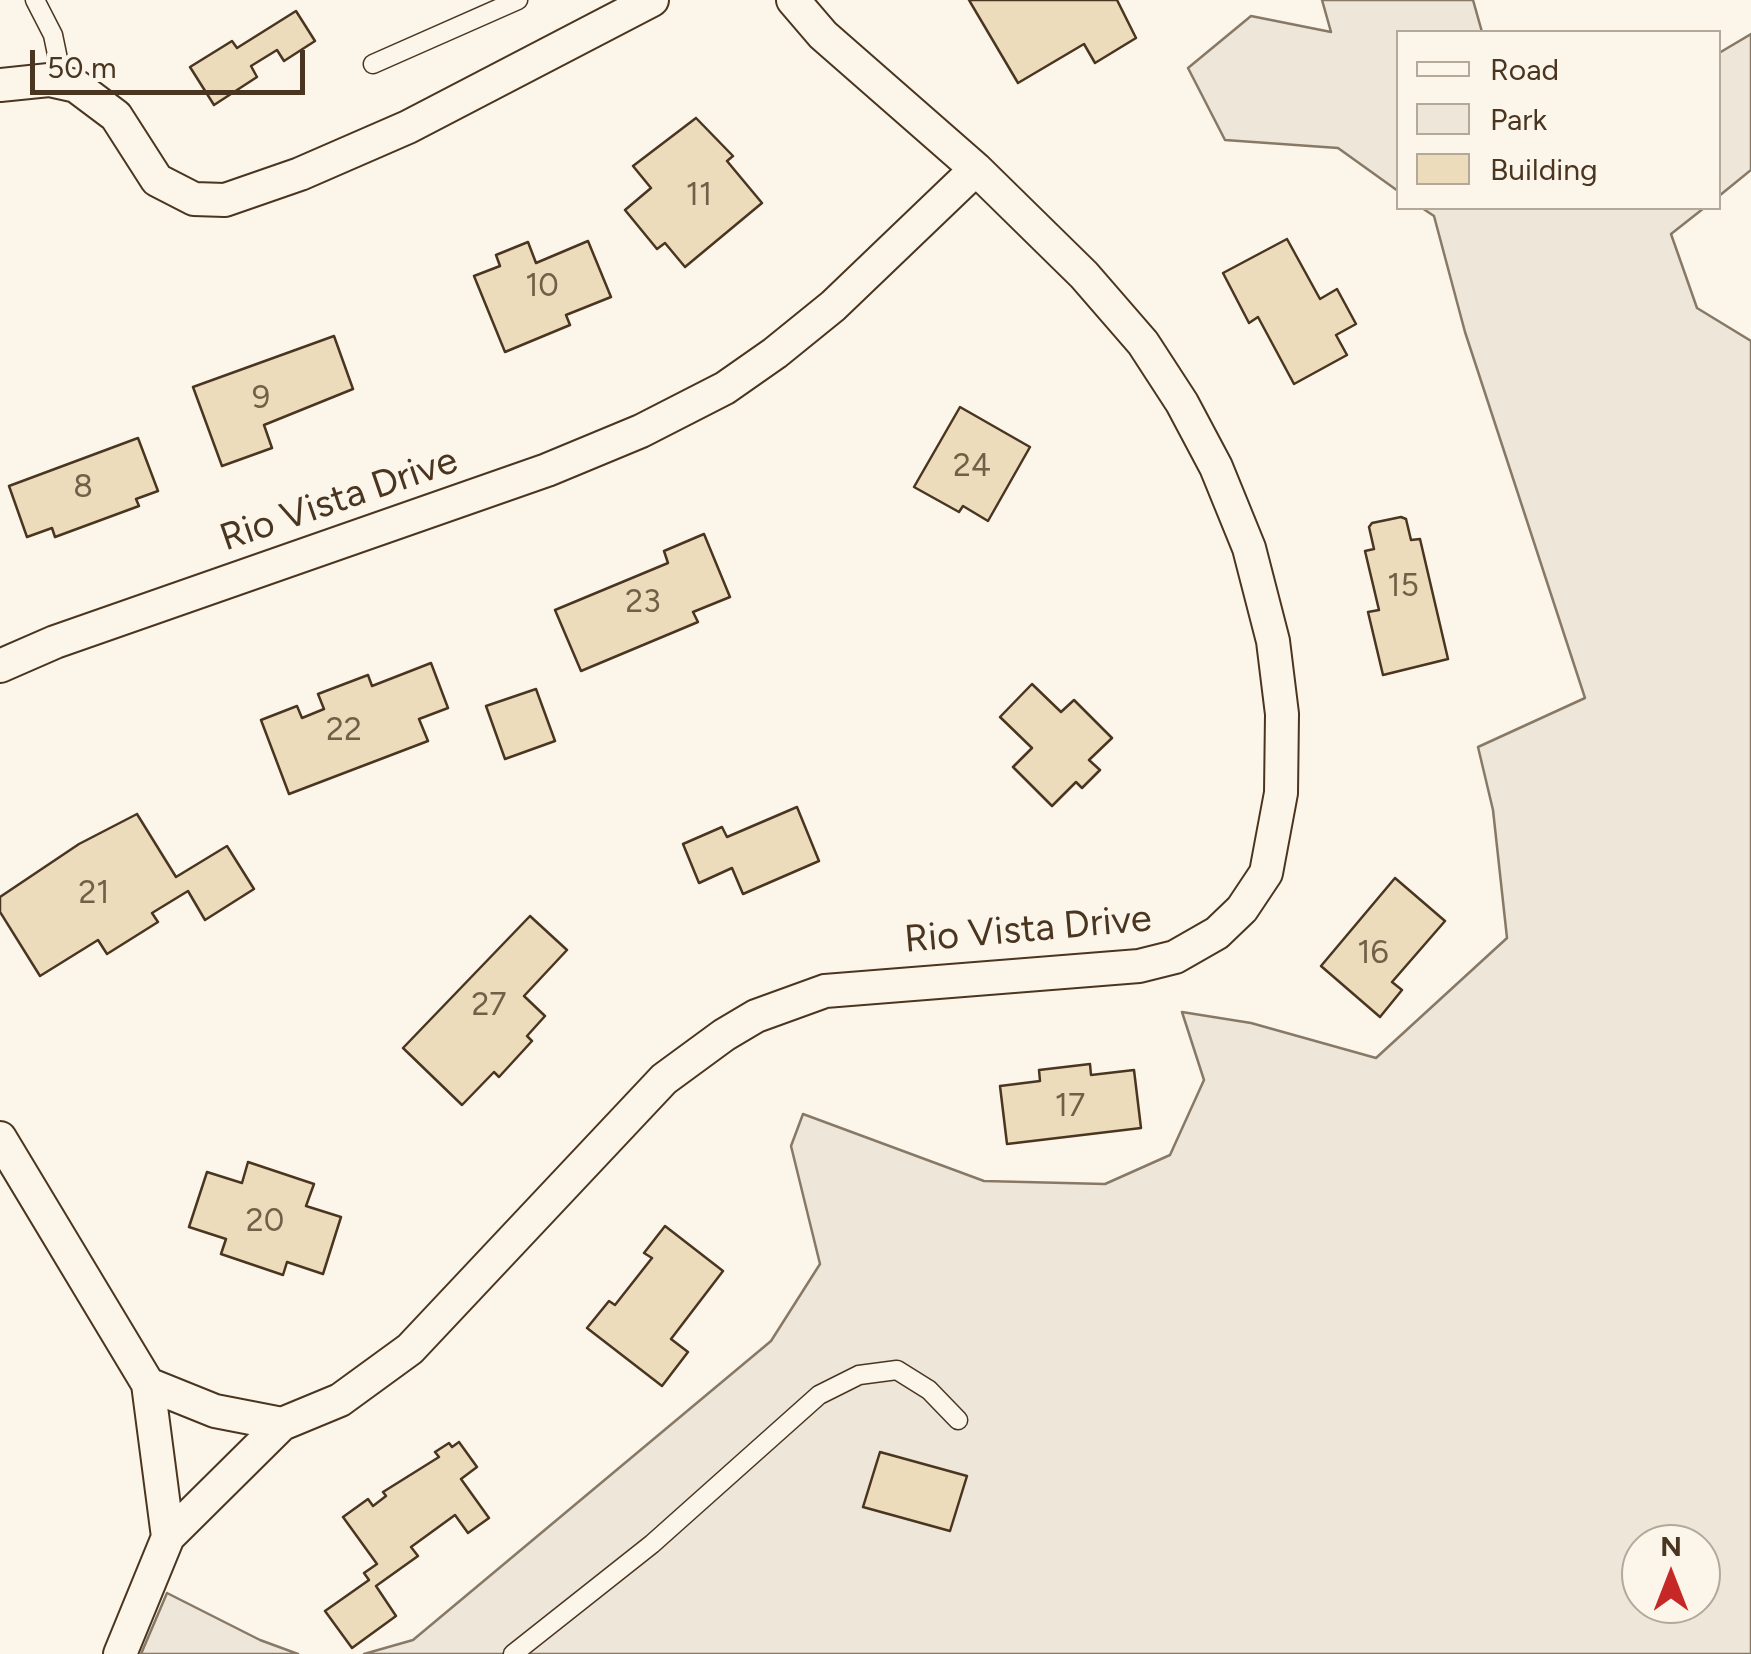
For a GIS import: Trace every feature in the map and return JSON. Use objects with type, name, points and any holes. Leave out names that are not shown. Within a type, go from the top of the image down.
[{"type":"street","points":[[0,84],[62,84],[100,100],[116,116],[157,180],[194,199],[225,200],[300,174],[408,127],[652,0]]},
{"type":"street","name":"Rio Vista Drive","points":[[120,1654],[168,1537],[282,1424],[340,1400],[410,1349],[664,1079],[756,1016],[825,992],[874,985],[1139,966],[1197,946],[1242,910],[1256,892],[1273,850],[1282,793],[1282,714],[1273,641],[1249,548],[1216,467],[1142,343],[1084,275],[976,169],[823,35],[792,0]]},
{"type":"street","name":"Rio Vista Drive","points":[[0,666],[70,636],[547,470],[641,431],[725,388],[775,353],[833,306],[976,169]]},
{"type":"street","name":"Rio Vista Drive","points":[[0,1138],[148,1384],[168,1537]]},
{"type":"street","points":[[148,1384],[215,1411],[282,1424]]},
{"type":"lane","points":[[35,0],[54,35],[62,84]]},
{"type":"lane","points":[[373,64],[518,0]]},
{"type":"lane","points":[[513,1654],[652,1544],[820,1395],[860,1374],[897,1370],[929,1390],[958,1420]]},
{"type":"green space","points":[[1322,0],[1473,0],[1481,30],[1396,30],[1396,190],[1338,148],[1225,140],[1188,68],[1251,16],[1331,32]]},
{"type":"green space","points":[[1751,34],[1751,170],[1721,194],[1721,52]]},
{"type":"green space","points":[[1425,210],[1701,210],[1671,234],[1697,308],[1751,341],[1751,1654],[364,1654],[413,1640],[771,1341],[820,1264],[791,1146],[803,1114],[984,1181],[1105,1184],[1170,1155],[1204,1080],[1182,1012],[1251,1023],[1376,1058],[1507,938],[1493,810],[1478,747],[1585,698],[1465,332],[1434,216]]},
{"type":"green space","points":[[167,1593],[260,1640],[298,1654],[141,1654]]},
{"type":"building","points":[[969,0],[1117,0],[1136,38],[1095,63],[1084,44],[1018,83]]},
{"type":"building","points":[[296,11],[315,41],[284,61],[277,50],[251,66],[257,77],[214,105],[190,67],[232,41],[237,48]]},
{"type":"building","points":[[696,118],[733,156],[727,161],[762,203],[685,267],[665,243],[657,249],[625,210],[651,188],[633,166]]},
{"type":"building","points":[[1287,239],[1320,299],[1337,289],[1356,324],[1336,335],[1347,355],[1294,384],[1258,317],[1249,323],[1223,273]]},
{"type":"building","points":[[588,241],[611,297],[566,315],[570,325],[505,352],[474,276],[500,266],[496,255],[528,242],[536,263]]},
{"type":"building","points":[[334,336],[353,389],[264,425],[272,448],[222,466],[193,387]]},
{"type":"building","points":[[960,407],[1030,447],[988,521],[963,506],[959,512],[914,487]]},
{"type":"building","points":[[138,438],[158,491],[136,499],[139,506],[55,537],[52,528],[27,537],[9,486]]},
{"type":"building","points":[[1406,519],[1411,540],[1420,539],[1448,659],[1383,675],[1368,612],[1379,610],[1365,551],[1374,549],[1369,527],[1372,523]]},
{"type":"building","points":[[704,534],[730,597],[693,612],[698,622],[581,671],[555,610],[668,563],[664,551]]},
{"type":"building","points":[[431,663],[448,708],[419,719],[428,741],[289,794],[261,720],[297,706],[302,718],[324,709],[318,694],[368,675],[372,686]]},
{"type":"building","points":[[1032,684],[1061,712],[1074,700],[1112,738],[1089,760],[1100,770],[1082,788],[1076,782],[1052,806],[1013,767],[1032,748],[1000,717]]},
{"type":"building","points":[[536,689],[555,741],[505,759],[486,706]]},
{"type":"building","points":[[797,807],[819,861],[743,894],[732,868],[699,883],[683,844],[722,827],[727,837]]},
{"type":"building","points":[[137,814],[176,877],[227,846],[254,889],[205,920],[188,891],[152,913],[158,922],[107,954],[98,940],[40,976],[0,912],[0,897],[79,844]]},
{"type":"building","points":[[1395,878],[1445,921],[1392,982],[1402,990],[1380,1017],[1321,966]]},
{"type":"building","points":[[530,916],[567,950],[524,996],[545,1016],[527,1036],[532,1041],[499,1077],[494,1072],[462,1105],[403,1048]]},
{"type":"building","points":[[1090,1064],[1091,1075],[1134,1070],[1141,1128],[1007,1144],[1000,1086],[1040,1081],[1039,1070]]},
{"type":"building","points":[[248,1162],[314,1184],[306,1206],[341,1217],[323,1274],[287,1262],[283,1275],[221,1254],[226,1239],[189,1227],[207,1172],[242,1183]]},
{"type":"building","points":[[665,1226],[723,1271],[671,1339],[688,1352],[662,1386],[587,1328],[609,1301],[615,1305],[652,1258],[644,1253]]},
{"type":"building","points":[[459,1442],[477,1467],[461,1479],[489,1518],[468,1533],[455,1515],[411,1547],[418,1556],[376,1586],[396,1616],[352,1648],[325,1611],[369,1580],[364,1573],[377,1564],[343,1517],[368,1499],[373,1506],[386,1496],[383,1492],[439,1457],[435,1452]]},
{"type":"building","points":[[880,1452],[967,1476],[950,1531],[863,1507]]}]
